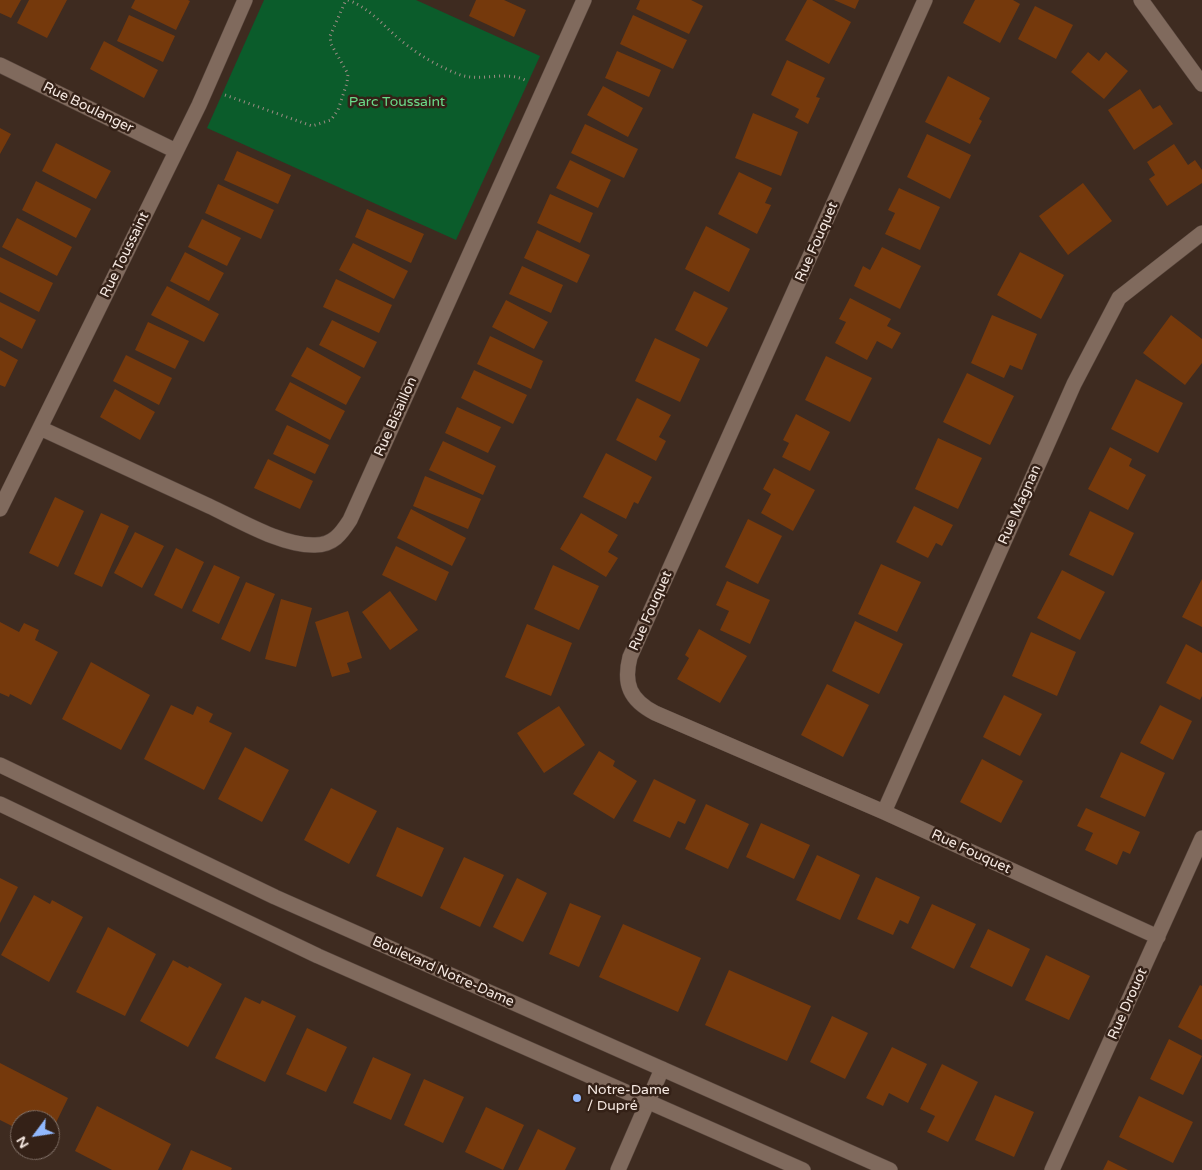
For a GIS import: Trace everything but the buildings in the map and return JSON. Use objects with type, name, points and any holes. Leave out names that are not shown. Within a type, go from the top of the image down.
[{"type":"street","name":"Rue Toussaint","points":[[0,509],[206,89],[245,0]]},
{"type":"street","name":"Rue Bisaillon","points":[[40,428],[256,528],[302,544],[329,543],[341,533],[350,520],[584,0]]},
{"type":"street","name":"Rue Fouquet","points":[[925,0],[638,639],[627,668],[627,683],[632,696],[644,707],[884,812],[1158,937]]},
{"type":"street","points":[[1141,0],[1202,84]]},
{"type":"street","name":"Rue Boulanger","points":[[0,65],[176,151]]},
{"type":"street","name":"Rue Magnan","points":[[884,812],[1074,384],[1119,298],[1202,233]]},
{"type":"street","name":"Boulevard Notre-Dame","points":[[0,765],[275,897],[890,1170]]},
{"type":"street","points":[[0,804],[318,956],[803,1170]]},
{"type":"street","name":"Rue Drouot","points":[[1052,1170],[1202,838]]},
{"type":"street","points":[[618,1170],[662,1069]]},
{"type":"path","points":[[206,89],[235,97],[305,124],[318,125],[330,120],[338,110],[348,74],[335,52],[330,36],[347,0],[374,14],[408,46],[457,74],[472,78],[505,75],[520,77],[544,88]]},
{"type":"green space","name":"Parc Toussaint","points":[[264,0],[416,0],[540,56],[456,240],[207,128]]},
{"type":"place","name":"Notre-Dame / Dupré","points":[[577,1098]]}]
